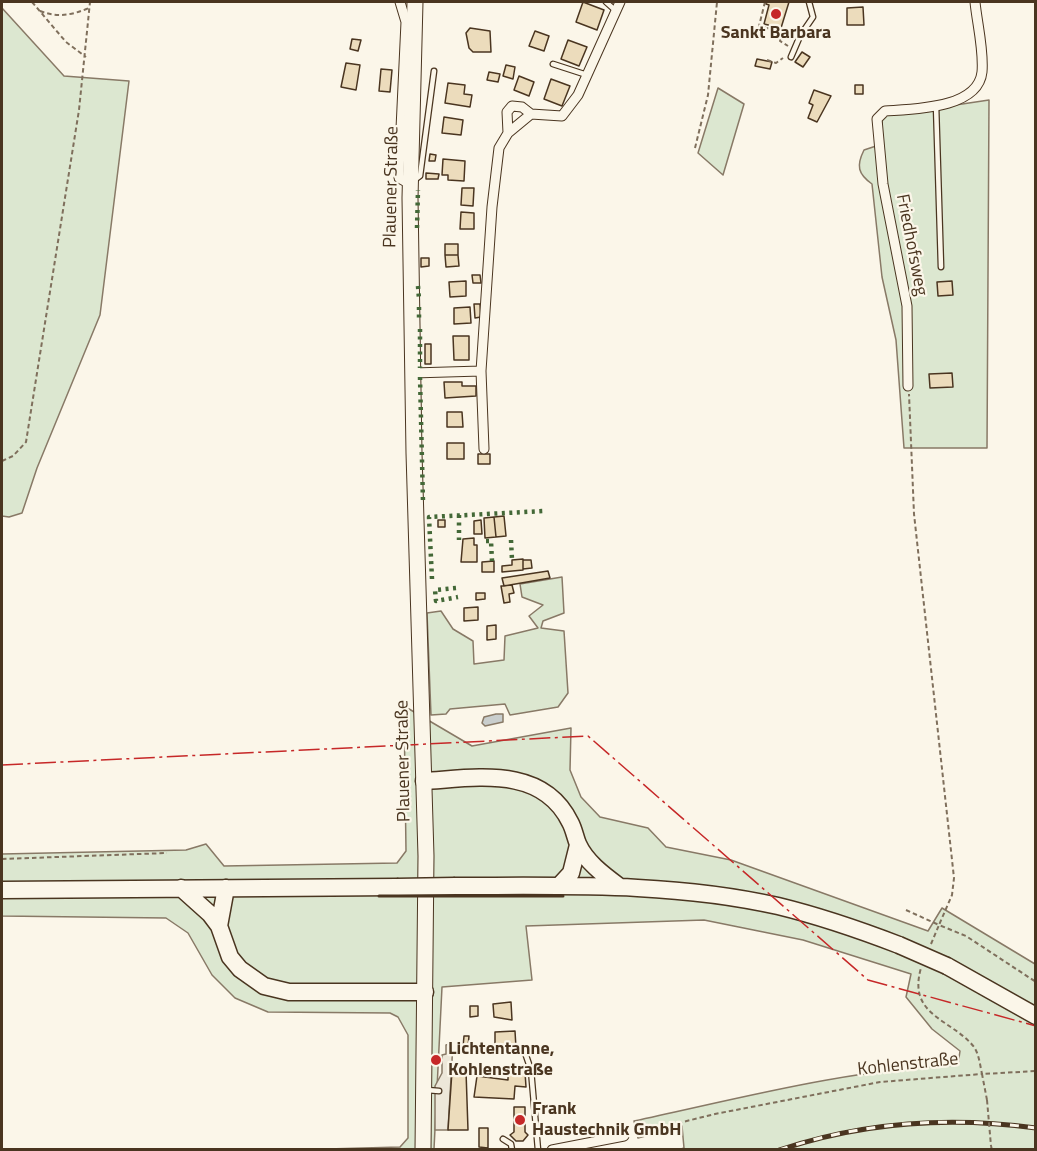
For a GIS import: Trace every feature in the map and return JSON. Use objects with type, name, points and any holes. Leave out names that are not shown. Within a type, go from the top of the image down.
[{"type":"highway","points":[[424,781],[506,778],[533,784],[548,794],[565,812],[578,845],[595,867],[620,887]]},
{"type":"highway","points":[[559,886],[571,873],[578,845]]},
{"type":"highway","points":[[2,890],[559,886],[620,887],[721,896],[778,906],[899,945],[947,966],[1035,1016]]},
{"type":"highway","points":[[181,888],[203,906],[219,926],[230,957],[240,969],[251,979],[277,991],[425,992]]},
{"type":"highway","points":[[219,926],[226,888]]},
{"type":"main road","name":"Plauener Straße","points":[[415,2],[410,184],[424,781],[425,992],[432,1091],[423,1149]]},
{"type":"street","points":[[400,2],[406,22],[399,178],[410,184]]},
{"type":"street","points":[[936,105],[960,100],[973,92],[982,73],[975,2]]},
{"type":"street","points":[[508,133],[507,112],[512,106],[522,107],[531,114],[562,116],[578,95],[618,6]]},
{"type":"street","name":"Friedhofsweg","points":[[908,386],[907,306],[883,184],[877,119],[880,112],[936,105]]},
{"type":"street","points":[[484,448],[481,371],[492,207],[499,148],[508,133],[531,114]]},
{"type":"street","points":[[413,373],[481,371]]},
{"type":"street","points":[[552,1149],[624,1136]]},
{"type":"lane","points":[[606,2],[618,6]]},
{"type":"lane","points":[[791,57],[800,36],[813,17],[809,2]]},
{"type":"lane","points":[[553,64],[587,75]]},
{"type":"lane","points":[[410,184],[420,176],[434,72]]},
{"type":"lane","points":[[936,105],[941,267]]},
{"type":"lane","points":[[523,1047],[531,1070],[538,1149]]},
{"type":"lane","points":[[503,1139],[511,1144],[512,1149]]},
{"type":"path","points":[[32,2],[66,42],[86,57]]},
{"type":"path","points":[[2,461],[13,456],[26,442],[86,57],[90,2]]},
{"type":"path","points":[[695,148],[708,95],[717,2]]},
{"type":"path","points":[[765,2],[759,26],[800,36]]},
{"type":"path","points":[[40,11],[60,15],[75,14],[89,8]]},
{"type":"path","points":[[783,32],[780,41],[790,48]]},
{"type":"path","points":[[768,60],[776,63],[784,57]]},
{"type":"path","points":[[908,386],[914,514],[954,878],[952,895],[927,952]]},
{"type":"path","points":[[2,859],[167,853]]},
{"type":"path","points":[[906,910],[966,936],[1035,982]]},
{"type":"path","name":"Kohlenstraße","points":[[624,1136],[715,1114],[880,1082],[982,1074],[975,1048],[925,1008],[918,990],[922,966]]},
{"type":"path","points":[[991,1148],[987,1100],[982,1074],[1035,1071]]},
{"type":"green space","points":[[2,8],[64,76],[129,81],[100,315],[37,468],[22,513],[9,517],[2,516]]},
{"type":"green space","points":[[718,88],[744,104],[723,175],[698,153]]},
{"type":"green space","points":[[989,100],[987,448],[904,448],[896,340],[882,277],[872,184],[861,173],[859,165],[864,150],[882,144],[882,116]]},
{"type":"green space","points":[[562,577],[564,613],[543,621],[541,628],[564,631],[568,693],[558,707],[510,715],[505,704],[450,709],[446,714],[431,715],[427,613],[441,611],[453,629],[473,641],[474,664],[504,660],[505,636],[538,628],[529,616],[543,605],[522,597],[520,584]]},
{"type":"green space","points":[[404,706],[472,746],[571,728],[570,770],[581,797],[600,817],[648,828],[666,847],[731,860],[928,931],[942,908],[1035,964],[1035,1149],[681,1149],[684,1148],[682,1126],[638,1138],[634,1121],[836,1078],[958,1065],[960,1051],[932,1029],[906,997],[911,974],[803,940],[704,920],[526,926],[532,980],[442,987],[434,1149],[327,1149],[400,1147],[408,1138],[408,1035],[398,1017],[390,1013],[268,1012],[235,998],[212,975],[188,933],[166,918],[2,916],[2,854],[186,850],[206,844],[224,866],[397,863],[406,851]]},
{"type":"shaded area","points":[[503,714],[503,722],[485,726],[482,723],[484,717]]},
{"type":"shaded area","points":[[453,1043],[448,1130],[435,1130],[435,1086],[442,1073],[442,1055],[446,1054],[446,1045]]},
{"type":"building","points":[[583,2],[604,10],[597,30],[576,22]]},
{"type":"building","name":"Sankt Barbara","points":[[766,2],[789,2],[781,28],[764,24],[769,5]]},
{"type":"building","points":[[863,7],[864,25],[847,25],[847,8]]},
{"type":"building","points":[[470,28],[490,31],[491,52],[473,52],[469,48],[466,33]]},
{"type":"building","points":[[535,31],[549,36],[544,51],[529,46]]},
{"type":"building","points":[[352,39],[361,40],[358,51],[350,49]]},
{"type":"building","points":[[568,40],[587,47],[579,66],[561,59]]},
{"type":"building","points":[[802,52],[810,57],[803,67],[795,62]]},
{"type":"building","points":[[757,59],[772,62],[770,69],[755,66]]},
{"type":"building","points":[[346,63],[360,65],[356,90],[341,87]]},
{"type":"building","points":[[506,65],[515,67],[513,79],[503,76]]},
{"type":"building","points":[[381,69],[392,70],[390,92],[379,91]]},
{"type":"building","points":[[489,72],[500,74],[498,82],[487,80]]},
{"type":"building","points":[[519,76],[534,82],[529,96],[514,90]]},
{"type":"building","points":[[551,79],[570,86],[562,106],[544,99]]},
{"type":"building","points":[[448,83],[465,85],[464,94],[472,95],[470,107],[445,103]]},
{"type":"building","points":[[855,85],[863,85],[863,94],[855,94]]},
{"type":"building","points":[[814,90],[831,96],[817,122],[808,118],[813,105],[809,103]]},
{"type":"building","points":[[444,117],[463,120],[461,135],[442,133]]},
{"type":"building","points":[[430,154],[436,155],[435,161],[429,161]]},
{"type":"building","points":[[443,159],[465,161],[464,181],[448,180],[448,175],[442,175]]},
{"type":"building","points":[[426,173],[439,174],[438,179],[426,179]]},
{"type":"building","points":[[462,188],[474,188],[473,206],[461,205]]},
{"type":"building","points":[[461,212],[474,213],[474,229],[460,229]]},
{"type":"building","points":[[445,244],[458,244],[458,255],[445,255]]},
{"type":"building","points":[[445,255],[458,255],[459,266],[446,267]]},
{"type":"building","points":[[421,258],[429,258],[429,266],[421,267]]},
{"type":"building","points":[[472,275],[480,275],[481,283],[473,283]]},
{"type":"building","points":[[466,281],[466,296],[450,297],[449,282]]},
{"type":"building","points":[[952,281],[953,295],[938,296],[937,282]]},
{"type":"building","points":[[474,304],[480,304],[481,317],[475,318]]},
{"type":"building","points":[[470,307],[471,323],[454,324],[454,308]]},
{"type":"building","points":[[453,336],[469,336],[469,360],[454,360]]},
{"type":"building","points":[[425,344],[431,344],[431,364],[425,364]]},
{"type":"building","points":[[952,373],[953,387],[930,388],[929,374]]},
{"type":"building","points":[[444,382],[462,382],[462,386],[476,386],[476,396],[445,398]]},
{"type":"building","points":[[447,412],[462,412],[463,427],[447,427]]},
{"type":"building","points":[[447,443],[464,443],[464,459],[447,459]]},
{"type":"building","points":[[478,454],[490,454],[490,464],[478,464]]},
{"type":"building","points":[[504,516],[506,536],[496,537],[494,517]]},
{"type":"building","points":[[494,517],[496,537],[485,538],[484,518]]},
{"type":"building","points":[[438,520],[445,520],[445,527],[438,527]]},
{"type":"building","points":[[481,520],[482,534],[474,534],[474,521]]},
{"type":"building","points":[[474,538],[474,545],[477,545],[477,562],[461,562],[463,539]]},
{"type":"building","points":[[523,559],[523,570],[502,572],[502,566],[512,565],[512,560]]},
{"type":"building","points":[[523,560],[531,560],[532,568],[523,569]]},
{"type":"building","points":[[494,561],[494,572],[482,572],[482,562]]},
{"type":"building","points":[[548,571],[550,578],[504,586],[502,578]]},
{"type":"building","points":[[512,585],[514,593],[509,594],[510,602],[504,603],[501,586]]},
{"type":"building","points":[[476,593],[485,593],[485,599],[476,600]]},
{"type":"building","points":[[478,607],[478,620],[464,621],[464,608]]},
{"type":"building","points":[[496,625],[496,639],[487,640],[487,626]]},
{"type":"building","points":[[511,1002],[512,1020],[494,1017],[493,1004]]},
{"type":"building","points":[[470,1006],[478,1006],[478,1016],[470,1017]]},
{"type":"building","points":[[515,1031],[516,1048],[508,1048],[508,1045],[495,1046],[495,1032]]},
{"type":"building","points":[[464,1036],[469,1036],[468,1047],[463,1047]]},
{"type":"building","points":[[508,1067],[519,1067],[525,1072],[526,1087],[515,1086],[514,1099],[474,1097],[477,1076],[508,1080]]},
{"type":"building","points":[[452,1071],[466,1071],[468,1130],[448,1130]]},
{"type":"building","name":"Frank Haustechnik GmbH","points":[[514,1107],[525,1107],[525,1132],[528,1135],[523,1141],[516,1141],[510,1135],[514,1132]]},
{"type":"building","points":[[479,1128],[488,1128],[488,1148],[479,1147]]},
{"type":"railway","points":[[779,1150],[842,1133],[906,1124],[971,1122],[1036,1128]]},
{"type":"hedge","points":[[417,228],[418,190]]},
{"type":"hedge","points":[[418,286],[419,299]]},
{"type":"hedge","points":[[419,307],[419,322]]},
{"type":"hedge","points":[[420,329],[420,368]]},
{"type":"hedge","points":[[420,377],[423,502]]},
{"type":"hedge","points":[[432,579],[429,517],[544,511]]},
{"type":"hedge","points":[[459,515],[459,540]]},
{"type":"hedge","points":[[511,540],[512,560]]},
{"type":"hedge","points":[[486,541],[491,541],[492,561]]},
{"type":"hedge","points":[[456,588],[435,590],[436,601],[458,597]]},
{"type":"wall","points":[[379,896],[563,896]]},
{"type":"power","points":[[2,765],[588,736],[868,980],[1036,1026]]},
{"type":"place","name":"Sankt Barbara","points":[[776,14]]},
{"type":"place","name":"Lichtentanne, Kohlenstraße","points":[[436,1060]]},
{"type":"place","name":"Frank Haustechnik GmbH","points":[[520,1120]]}]
